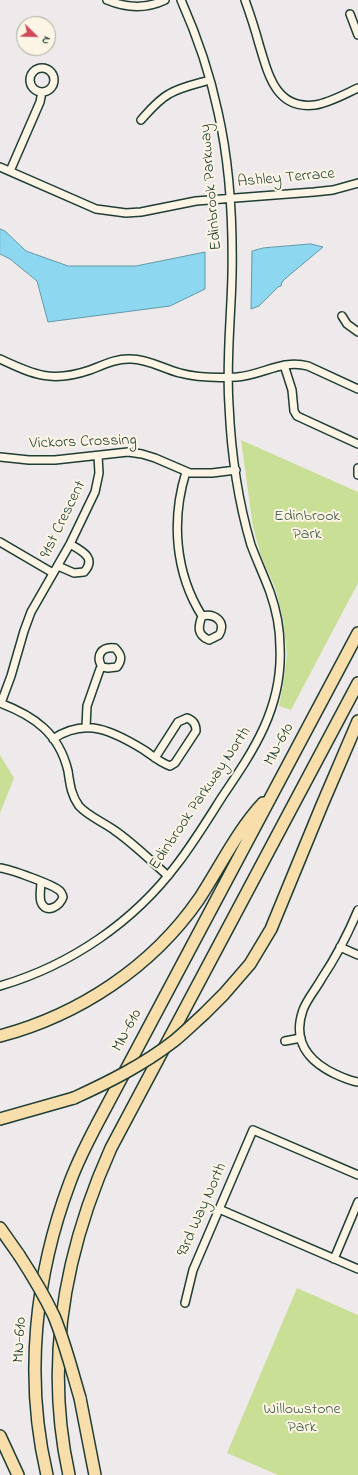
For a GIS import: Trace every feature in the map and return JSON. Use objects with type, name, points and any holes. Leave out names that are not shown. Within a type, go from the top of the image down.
[{"type":"highway","name":"MN-610","points":[[47,1475],[40,1436],[35,1385],[36,1330],[45,1266],[59,1213],[70,1182],[82,1152],[358,633]]},
{"type":"highway","points":[[69,1475],[60,1418],[60,1339],[62,1313],[73,1254],[90,1196],[111,1148],[358,684]]},
{"type":"highway","points":[[0,1119],[74,1098],[111,1081],[149,1059],[175,1040],[224,994],[250,964],[271,929],[358,721]]},
{"type":"highway","points":[[0,1036],[45,1021],[82,1003],[117,981],[147,957],[186,916],[250,817],[273,792]]},
{"type":"highway","points":[[0,1228],[43,1293],[54,1318],[69,1357],[80,1398],[95,1475]]},
{"type":"highway","points":[[0,1436],[18,1475]]},
{"type":"street","points":[[107,0],[124,6],[135,7],[151,6],[165,0]]},
{"type":"street","name":"Edinbrook Parkway","points":[[181,0],[199,44],[210,80],[223,139],[230,198],[232,270],[228,377]]},
{"type":"street","points":[[245,0],[254,26],[267,74],[278,92],[295,103],[316,105],[358,88]]},
{"type":"street","points":[[350,14],[358,35]]},
{"type":"street","points":[[141,120],[159,101],[176,90],[210,80]]},
{"type":"street","points":[[10,171],[40,102],[42,92]]},
{"type":"street","name":"Ashley Terrace","points":[[0,167],[82,203],[111,212],[141,212],[177,204],[230,198],[333,190],[358,183]]},
{"type":"street","points":[[342,316],[347,324],[358,332]]},
{"type":"street","points":[[0,359],[24,370],[46,376],[70,376],[113,361],[131,359],[144,361],[193,376],[228,377],[248,376],[292,363],[308,366],[358,389]]},
{"type":"street","points":[[284,365],[292,390],[294,411],[297,416],[358,444]]},
{"type":"street","name":"Edinbrook Parkway North","points":[[0,986],[51,967],[98,940],[139,906],[168,876],[195,839],[256,744],[271,711],[279,676],[280,648],[275,612],[271,596],[252,548],[236,470],[230,421],[228,377]]},
{"type":"street","name":"Vickors Crossing","points":[[0,456],[29,460],[55,460],[128,452],[142,454],[186,472],[201,474],[236,470]]},
{"type":"street","name":"91st Crescent","points":[[1,703],[31,612],[70,544],[95,492],[99,473],[98,456]]},
{"type":"street","points":[[358,468],[358,475]]},
{"type":"street","points":[[186,472],[179,498],[177,537],[184,575],[190,593],[202,616]]},
{"type":"street","name":"91st Crescent","points":[[0,542],[54,573]]},
{"type":"street","points":[[58,566],[74,573],[84,572],[88,568],[89,562],[85,553],[70,544]]},
{"type":"street","points":[[86,727],[87,706],[102,666]]},
{"type":"street","points":[[1,703],[23,712],[32,718],[53,739],[65,763],[72,795],[80,807],[116,831],[168,876]]},
{"type":"street","points":[[53,739],[66,731],[86,727],[98,728],[123,739],[145,751],[160,762],[170,766],[176,763],[196,731],[194,722],[187,718],[178,722],[155,758]]},
{"type":"street","points":[[0,868],[16,872],[42,882]]},
{"type":"street","points":[[358,910],[340,947],[303,1009],[301,1020],[301,1038],[307,1054],[320,1066],[346,1079],[358,1082]]},
{"type":"street","points":[[340,947],[358,955]]},
{"type":"street","points":[[285,1041],[301,1038]]},
{"type":"street","name":"93rd Way North","points":[[185,1303],[193,1270],[254,1130],[358,1175]]},
{"type":"street","points":[[334,1259],[358,1202]]},
{"type":"street","points":[[219,1209],[358,1269]]},
{"type":"green space","name":"Edinbrook Park","points":[[241,440],[358,492],[358,583],[291,710],[279,706],[287,654],[283,619],[275,587],[261,556],[253,527]]},
{"type":"green space","points":[[0,755],[14,778],[0,813]]},
{"type":"green space","name":"Willowstone Park","points":[[297,1288],[358,1315],[358,1475],[278,1475],[227,1453]]},
{"type":"water","points":[[0,229],[5,231],[26,251],[68,266],[136,266],[205,252],[205,289],[170,306],[48,322],[37,281],[10,259],[0,254]]},
{"type":"water","points":[[311,244],[323,247],[286,278],[282,282],[281,286],[278,287],[259,306],[251,309],[252,251],[263,248]]}]
